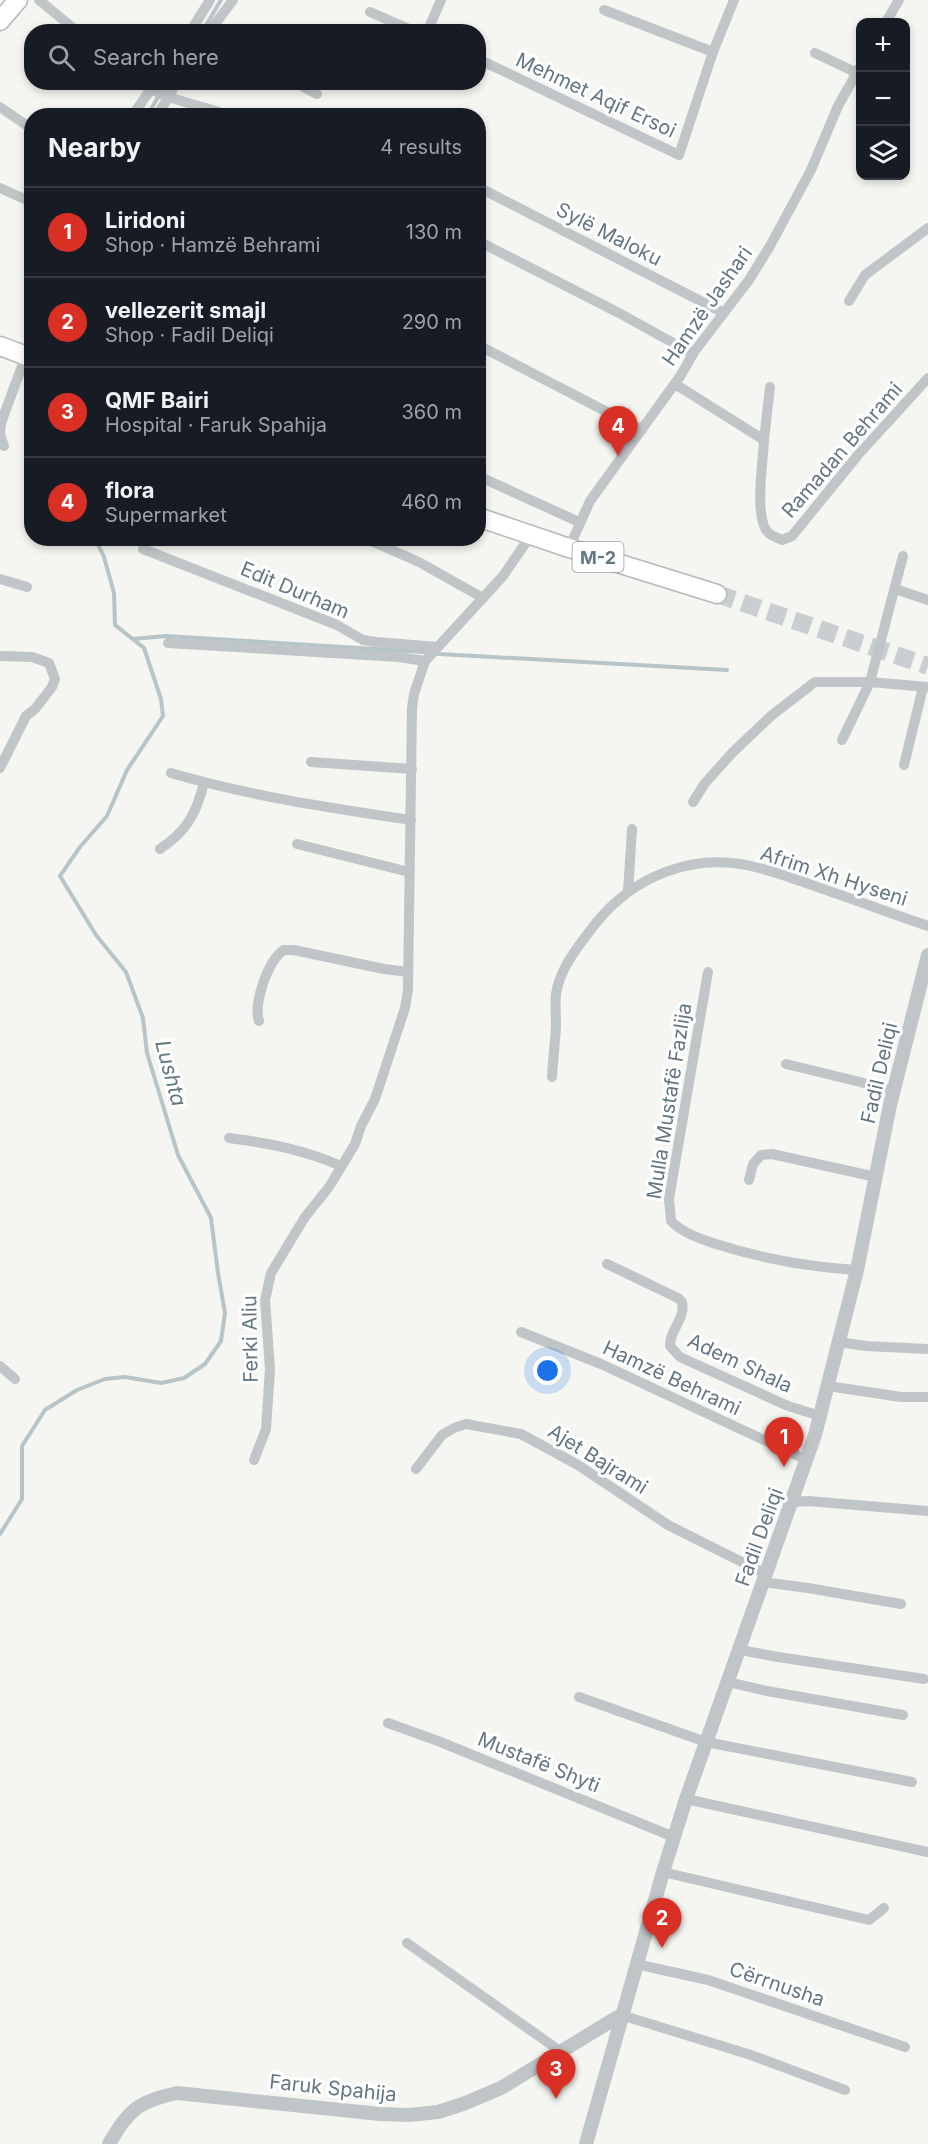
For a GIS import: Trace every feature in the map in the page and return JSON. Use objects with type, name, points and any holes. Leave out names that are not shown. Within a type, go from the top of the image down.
[{"type":"main road","points":[[0,21],[18,0]]},
{"type":"main road","points":[[0,346],[24,354]]},
{"type":"main road","name":"M-2","points":[[486,520],[717,594]]},
{"type":"street","points":[[39,0],[68,24]]},
{"type":"street","points":[[195,24],[210,0]]},
{"type":"street","points":[[215,24],[233,0]]},
{"type":"street","points":[[431,24],[441,0]]},
{"type":"street","name":"Mehmet Aqif Ersoi","points":[[486,63],[679,155],[713,52],[734,0]]},
{"type":"street","points":[[888,18],[899,0]]},
{"type":"street","points":[[604,10],[713,52]]},
{"type":"street","points":[[370,12],[398,24]]},
{"type":"street","name":"Hamzë Jashari","points":[[815,53],[856,69]]},
{"type":"street","name":"Hamzë Jashari","points":[[569,548],[590,501],[675,384],[693,354],[749,280],[770,246],[811,170],[838,106],[858,72]]},
{"type":"street","points":[[138,108],[152,90]]},
{"type":"street","points":[[159,90],[169,96],[211,108]]},
{"type":"street","points":[[161,108],[172,90]]},
{"type":"street","points":[[309,90],[317,94]]},
{"type":"street","points":[[0,108],[24,124]]},
{"type":"street","points":[[0,188],[24,199]]},
{"type":"street","name":"Sylë Maloku","points":[[486,191],[724,313]]},
{"type":"street","points":[[849,301],[865,275],[928,228]]},
{"type":"street","points":[[486,245],[621,314],[693,354]]},
{"type":"street","points":[[486,349],[642,430]]},
{"type":"street","points":[[4,446],[0,434],[1,423],[24,368]]},
{"type":"street","name":"Ramadan Behrami","points":[[770,387],[764,440],[760,514],[771,536],[782,540],[792,536],[858,455],[928,378]]},
{"type":"street","points":[[675,384],[764,440]]},
{"type":"street","points":[[486,480],[579,522]]},
{"type":"street","name":"Ferki Aliu","points":[[254,1460],[266,1429],[270,1369],[265,1310],[267,1286],[271,1273],[305,1217],[329,1187],[350,1154],[375,1099],[405,1008],[408,972],[414,694],[431,654],[503,576],[531,535]]},
{"type":"street","points":[[382,546],[419,562],[483,598]]},
{"type":"street","name":"Edit Durham","points":[[143,549],[337,625],[363,640],[431,654]]},
{"type":"street","points":[[842,740],[870,682],[903,556]]},
{"type":"street","points":[[0,579],[27,587]]},
{"type":"street","points":[[895,589],[928,600]]},
{"type":"street","points":[[168,643],[399,657],[431,654]]},
{"type":"street","points":[[0,656],[32,657],[48,663],[56,679],[35,709],[26,716],[0,768]]},
{"type":"street","points":[[693,802],[705,783],[733,752],[815,682],[870,682],[926,687],[904,765]]},
{"type":"street","points":[[311,762],[412,769]]},
{"type":"street","points":[[171,773],[204,783],[273,798],[411,820]]},
{"type":"street","points":[[160,849],[176,838],[188,824],[199,801],[204,783]]},
{"type":"street","points":[[628,892],[632,829]]},
{"type":"street","points":[[297,844],[409,872]]},
{"type":"street","name":"Afrim Xh Hyseni","points":[[552,1077],[556,994],[562,975],[573,954],[602,916],[628,892],[648,878],[666,870],[704,863],[752,866],[779,873],[928,926]]},
{"type":"street","points":[[258,1021],[256,1008],[264,982],[273,961],[284,950],[408,972]]},
{"type":"street","name":"Fadil Deliqi","points":[[586,2144],[621,2015],[686,1799],[807,1460],[820,1416],[857,1270],[893,1090],[928,956]]},
{"type":"street","name":"Mulla Mustafë Fazlija","points":[[708,972],[669,1199],[671,1221],[690,1235],[774,1260],[857,1270]]},
{"type":"street","points":[[786,1064],[893,1090]]},
{"type":"street","points":[[229,1138],[300,1150],[341,1166]]},
{"type":"street","points":[[749,1180],[753,1164],[761,1155],[772,1154],[876,1177]]},
{"type":"street","name":"Adem Shala","points":[[607,1264],[682,1302],[682,1314],[670,1340],[670,1346],[680,1357],[788,1406],[820,1416]]},
{"type":"street","name":"Hamzë Behrami","points":[[521,1332],[601,1364],[807,1460]]},
{"type":"street","points":[[839,1342],[866,1346],[928,1349]]},
{"type":"street","points":[[0,1366],[15,1379]]},
{"type":"street","points":[[828,1386],[901,1397],[928,1397]]},
{"type":"street","name":"Ajet Bajrami","points":[[416,1469],[442,1435],[454,1428],[466,1424],[521,1434],[578,1465],[668,1525],[765,1578]]},
{"type":"street","points":[[792,1502],[928,1511]]},
{"type":"street","points":[[765,1578],[901,1604]]},
{"type":"street","points":[[740,1650],[924,1678]]},
{"type":"street","points":[[728,1682],[903,1715]]},
{"type":"street","points":[[579,1697],[706,1742],[912,1782]]},
{"type":"street","name":"Mustafë Shyti","points":[[388,1723],[674,1837]]},
{"type":"street","points":[[686,1799],[928,1852]]},
{"type":"street","points":[[663,1872],[869,1920],[884,1908]]},
{"type":"street","points":[[407,1943],[560,2050]]},
{"type":"street","name":"Cërrnusha","points":[[636,1964],[708,1980],[904,2047]]},
{"type":"street","points":[[621,2015],[748,2054],[845,2090]]},
{"type":"street","name":"Faruk Spahija","points":[[109,2144],[118,2127],[134,2108],[154,2097],[177,2093],[380,2114],[409,2115],[438,2112],[501,2088],[560,2050],[621,2015]]},
{"type":"waterway","name":"Lushta","points":[[207,24],[221,0]]},
{"type":"waterway","name":"Lushta","points":[[152,108],[162,90]]},
{"type":"waterway","name":"Lushta","points":[[0,1534],[22,1499],[22,1446],[45,1410],[77,1390],[105,1379],[125,1377],[161,1383],[184,1378],[205,1364],[221,1341],[225,1313],[211,1218],[178,1155],[147,1053],[143,1018],[126,972],[96,935],[60,876],[80,847],[107,816],[127,770],[163,716],[161,699],[144,648],[115,625],[114,593],[99,546]]},
{"type":"waterway","points":[[133,639],[166,636],[424,652]]},
{"type":"waterway","points":[[439,654],[727,670]]},
{"type":"tunnel","points":[[717,594],[928,666]]},
{"type":"place","name":"flora","points":[[618,456]]},
{"type":"place","name":"Liridoni","points":[[784,1467]]},
{"type":"place","name":"vellezerit smajl","points":[[662,1948]]},
{"type":"place","name":"QMF Bairi","points":[[556,2099]]}]
